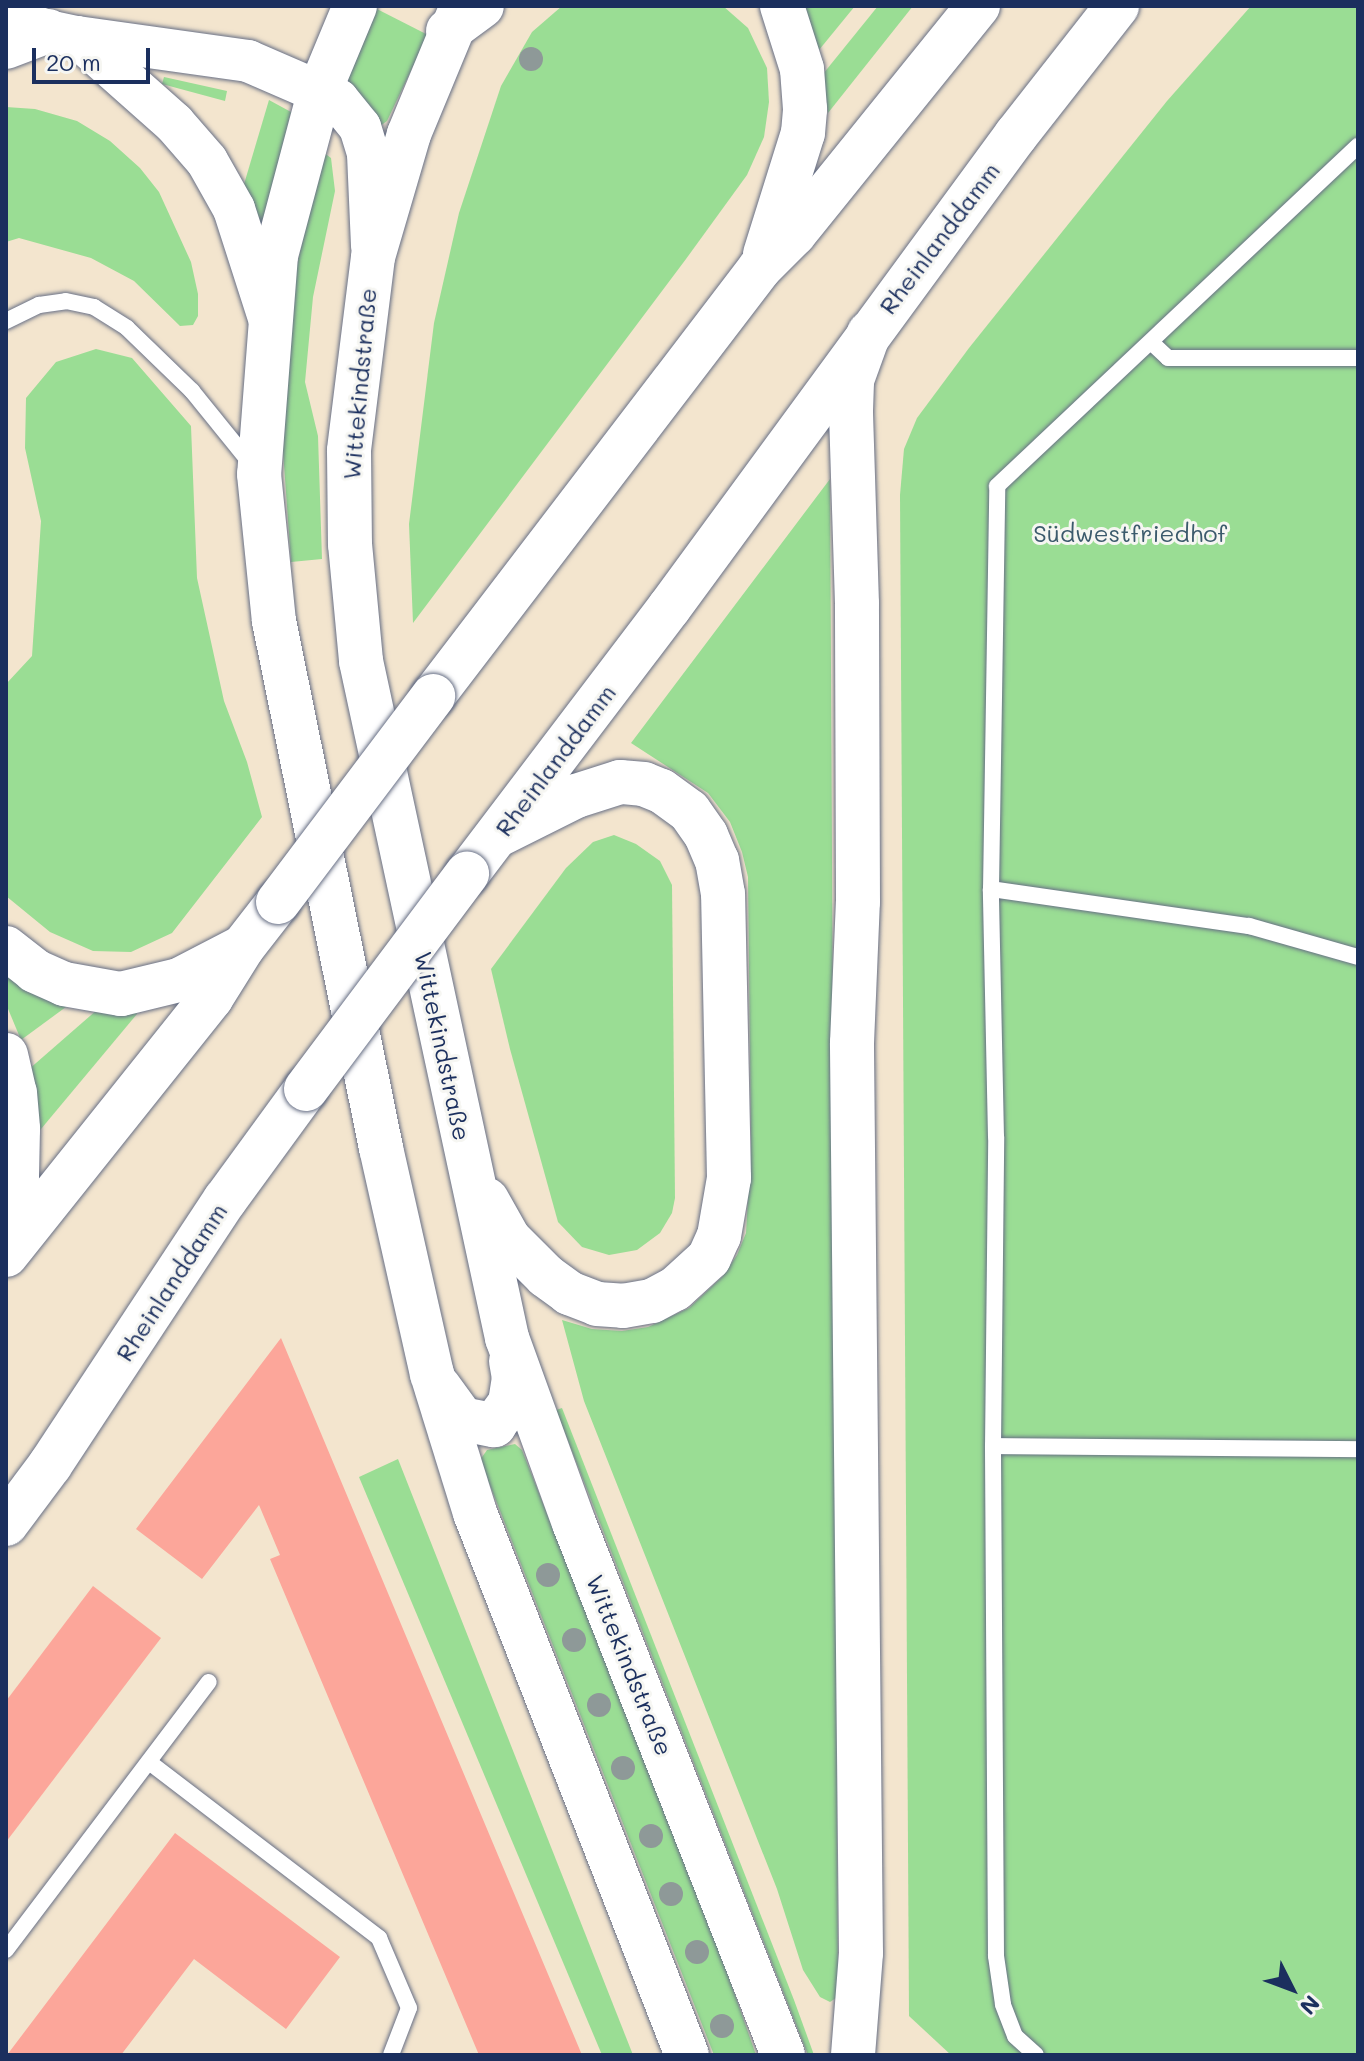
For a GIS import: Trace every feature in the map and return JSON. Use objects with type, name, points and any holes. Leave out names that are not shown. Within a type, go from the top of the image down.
[{"type":"main road","points":[[355,6],[320,90],[276,255],[259,474],[274,621],[381,1148],[432,1374],[475,1513],[687,2055]]},
{"type":"main road","points":[[760,268],[803,133],[802,69],[782,6]]},
{"type":"main road","points":[[6,1255],[211,998],[243,947],[760,268],[794,234],[978,6]]},
{"type":"main road","name":"Rheinlanddamm","points":[[6,1524],[50,1465],[225,1200],[306,1089],[500,834],[1016,135],[1117,6]]},
{"type":"main road","name":"Wittekindstraße","points":[[464,14],[409,134],[373,257],[349,451],[350,544],[361,661],[507,1338],[574,1523],[783,2055]]},
{"type":"main road","points":[[6,47],[62,34]]},
{"type":"main road","points":[[853,2055],[861,1953],[852,1043],[858,902],[857,620],[851,411],[852,380],[869,333]]},
{"type":"main road","points":[[469,1168],[509,1239],[546,1276],[583,1299],[597,1304],[623,1306],[652,1301],[675,1289],[709,1258],[719,1236],[729,1178],[723,894],[717,861],[706,835],[689,811],[661,791],[644,784],[620,782],[576,796],[500,834]]},
{"type":"main road","points":[[6,948],[35,971],[64,984],[121,994],[179,980],[243,947]]},
{"type":"main road","points":[[6,1055],[15,1093],[18,1129],[17,1177],[6,1231]]},
{"type":"main road","points":[[432,1374],[462,1419],[494,1425],[510,1403],[514,1378],[507,1338]]},
{"type":"street","points":[[6,16],[62,34],[248,61],[338,100],[360,127],[368,154],[373,257]]},
{"type":"street","points":[[62,34],[174,123],[207,161],[234,209],[269,318]]},
{"type":"lane","points":[[1036,2055],[1015,2036],[1003,2004],[996,1956],[993,1446],[996,1137],[991,889],[997,486],[1358,146]]},
{"type":"lane","points":[[6,321],[39,305],[66,301],[94,307],[127,328],[200,399],[259,474]]},
{"type":"lane","points":[[1152,343],[1168,358],[1358,358]]},
{"type":"lane","points":[[991,889],[1249,926],[1358,957]]},
{"type":"lane","points":[[993,1446],[1358,1449]]},
{"type":"lane","points":[[6,1950],[209,1682]]},
{"type":"lane","points":[[149,1762],[379,1938],[409,2008],[391,2055]]},
{"type":"green space","points":[[562,6],[723,6],[748,28],[767,68],[769,102],[764,137],[747,175],[413,623],[409,524],[434,323],[459,213],[501,86],[532,32]]},
{"type":"green space","points":[[801,6],[855,6],[819,50]]},
{"type":"green space","points":[[878,6],[913,6],[828,113],[823,74]]},
{"type":"green space","name":"Südwestfriedhof","points":[[1251,6],[1358,6],[1358,2055],[951,2055],[909,2016],[900,495],[904,449],[917,418],[969,348],[1167,101]]},
{"type":"green space","points":[[373,7],[428,35],[387,121],[380,126],[348,91],[345,78]]},
{"type":"green space","points":[[164,77],[227,91],[225,101],[162,84]]},
{"type":"green space","points":[[269,100],[291,112],[261,234],[242,191]]},
{"type":"green space","points":[[6,107],[35,109],[77,121],[110,141],[140,168],[159,192],[191,262],[198,294],[198,316],[193,325],[180,326],[134,281],[91,258],[19,238],[6,242]]},
{"type":"green space","points":[[323,152],[331,158],[335,191],[313,297],[305,382],[318,436],[322,559],[291,562],[283,451],[294,278]]},
{"type":"green space","points":[[96,349],[132,358],[191,426],[197,578],[224,701],[247,762],[262,817],[172,933],[131,952],[93,951],[50,932],[6,896],[6,684],[32,656],[41,521],[25,448],[26,398],[56,362]]},
{"type":"green space","points":[[830,479],[838,1982],[836,1998],[830,2002],[820,1997],[803,1970],[777,1889],[584,1401],[562,1320],[592,1329],[622,1331],[648,1327],[689,1308],[723,1276],[737,1255],[746,1233],[751,1144],[748,877],[730,822],[708,793],[631,743]]},
{"type":"green space","points":[[614,835],[636,844],[660,861],[672,885],[675,1198],[672,1213],[660,1233],[637,1250],[609,1255],[582,1247],[558,1222],[491,969],[566,868],[593,842]]},
{"type":"green space","points":[[6,977],[70,1004],[21,1040],[6,1004]]},
{"type":"green space","points":[[98,1009],[135,1010],[137,1014],[36,1135],[28,1070]]},
{"type":"green space","points":[[562,1408],[814,2055],[808,2055],[556,1410]]},
{"type":"green space","points":[[515,1444],[522,1450],[725,1966],[756,2055],[714,2055],[480,1460],[487,1450]]},
{"type":"green space","points":[[398,1459],[633,2055],[602,2055],[359,1477]]},
{"type":"building","points":[[281,1338],[582,2055],[479,2055],[270,1559],[280,1555],[259,1505],[202,1579],[136,1529]]},
{"type":"building","points":[[93,1586],[161,1638],[6,1842],[6,1701]]},
{"type":"building","points":[[175,1833],[340,1957],[286,2029],[194,1959],[121,2055],[7,2055]]}]
